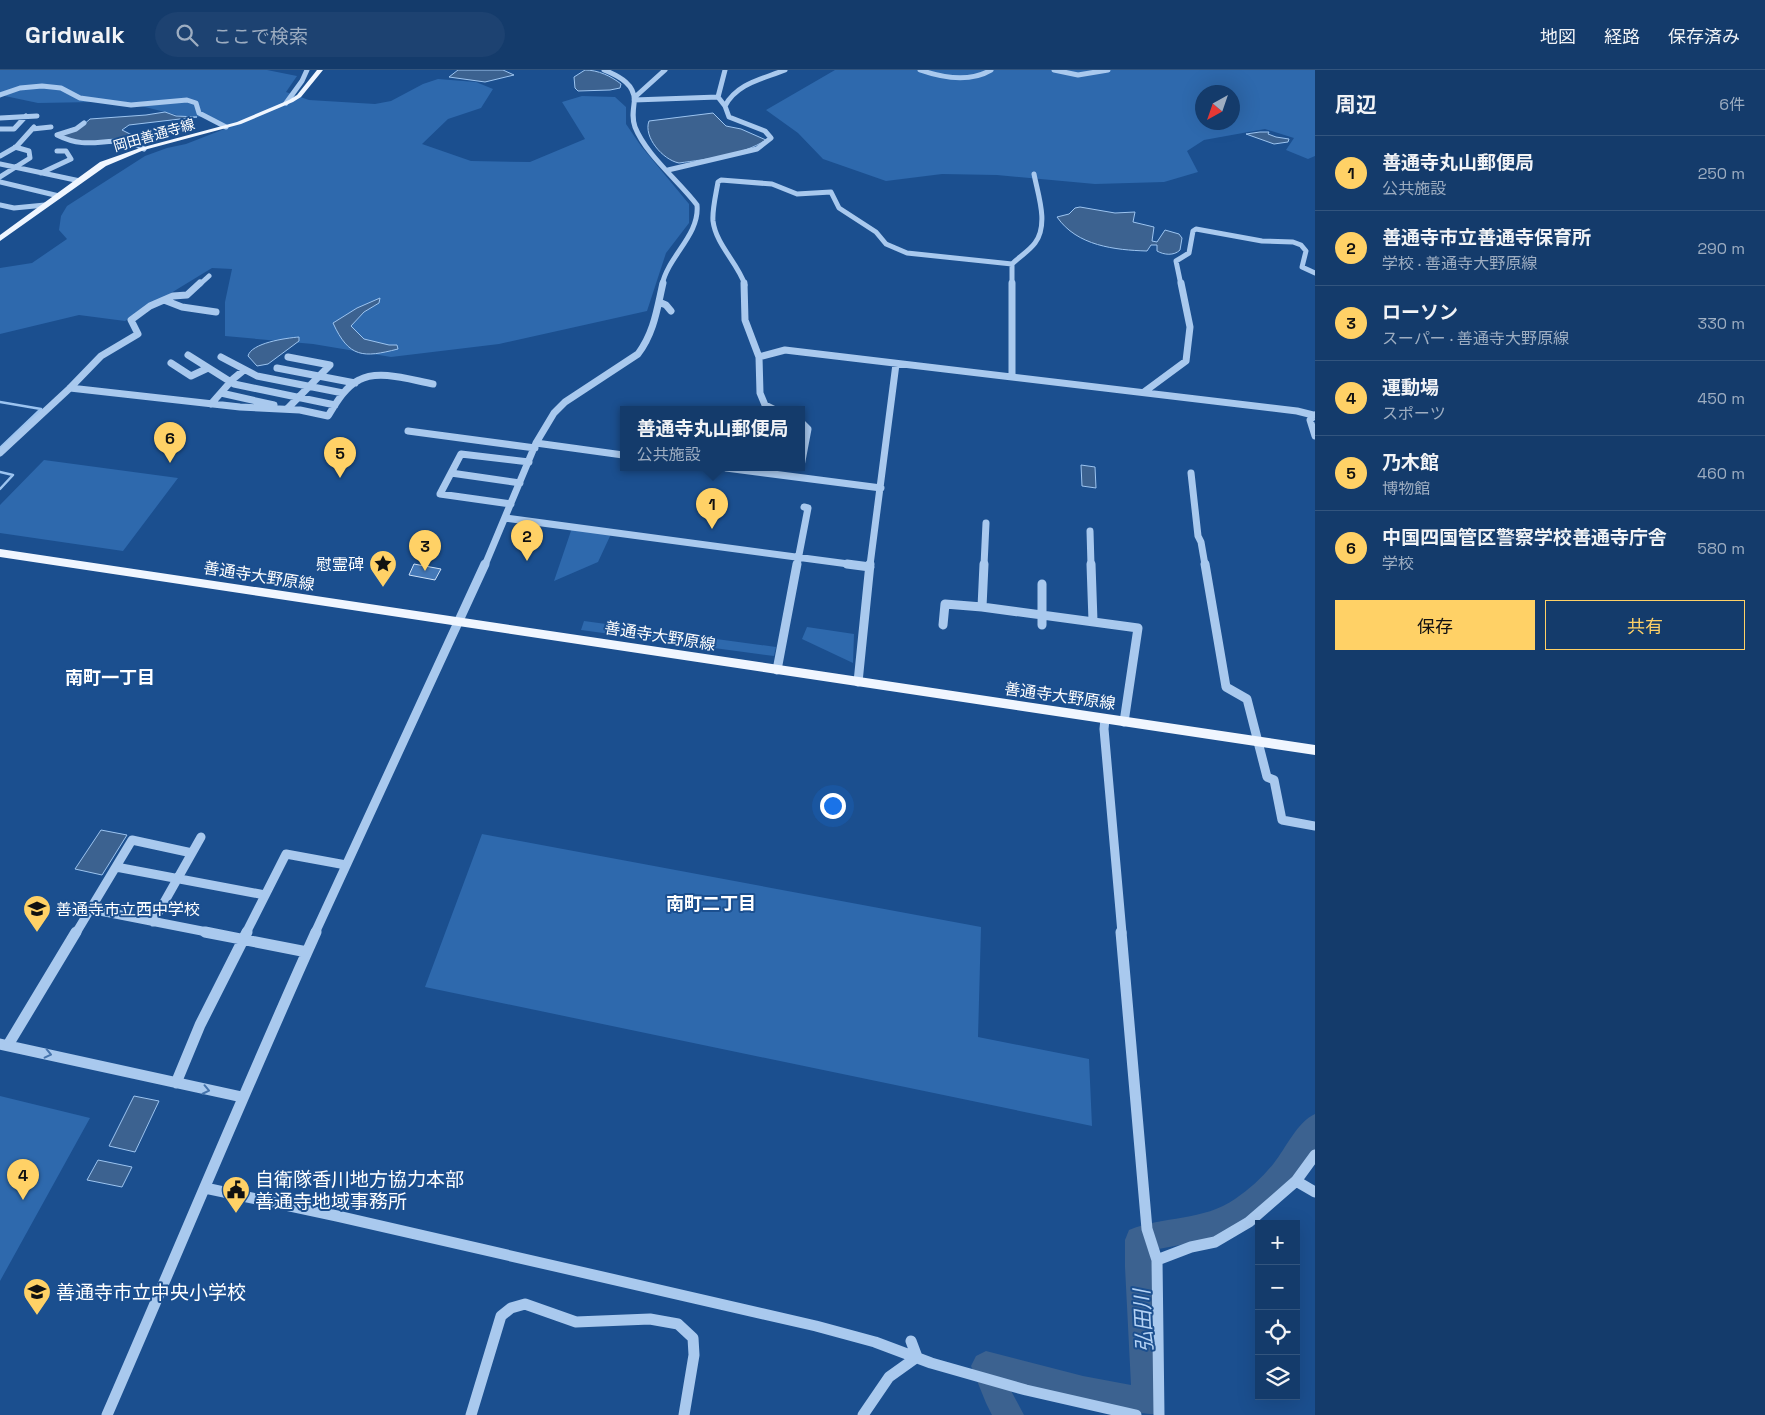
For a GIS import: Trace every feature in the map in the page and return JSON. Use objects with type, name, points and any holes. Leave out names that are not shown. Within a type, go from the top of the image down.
[{"type":"main road","name":"岡田善通寺線","points":[[0,239],[103,164],[144,149],[226,127],[286,103],[299,96],[320,70]]},
{"type":"main road","name":"善通寺大野原線","points":[[0,553],[1315,750]]},
{"type":"street","points":[[286,103],[302,81],[307,70]]},
{"type":"street","points":[[604,70],[615,75],[630,87],[635,98]]},
{"type":"street","points":[[107,1415],[242,1098],[536,446],[554,413],[565,402],[623,365],[638,354],[646,343],[659,302],[665,272],[691,231],[698,214],[697,205],[635,128],[632,111],[635,98],[665,70]]},
{"type":"street","points":[[718,97],[725,70]]},
{"type":"street","points":[[725,106],[730,98],[747,84],[785,70]]},
{"type":"street","points":[[920,70],[965,78],[984,76],[991,70]]},
{"type":"street","points":[[1054,70],[1078,75],[1108,70]]},
{"type":"street","points":[[0,96],[20,88],[42,86],[61,88],[80,98],[130,105],[187,100],[196,103],[199,113],[226,127]]},
{"type":"street","points":[[635,98],[718,97]]},
{"type":"street","points":[[668,170],[757,149],[771,138],[765,131],[733,120],[726,113],[725,106],[718,97]]},
{"type":"street","points":[[0,130],[14,129],[26,116]]},
{"type":"street","points":[[0,118],[37,116]]},
{"type":"street","points":[[84,123],[76,129],[57,136],[67,140],[94,144],[128,141],[144,149]]},
{"type":"street","points":[[0,156],[15,148],[33,128],[51,127]]},
{"type":"street","points":[[0,177],[31,156],[29,151],[15,148]]},
{"type":"street","points":[[41,173],[71,159],[66,151],[57,151]]},
{"type":"street","points":[[0,164],[80,181]]},
{"type":"street","points":[[1012,377],[1012,264],[1035,242],[1041,231],[1042,216],[1034,174]]},
{"type":"street","points":[[767,406],[760,394],[759,357],[745,320],[745,285],[742,276],[722,245],[713,222],[718,182],[721,180],[772,184],[798,194],[831,192],[839,208],[876,232],[886,244],[894,249],[907,253],[1012,264]]},
{"type":"street","points":[[0,182],[59,196]]},
{"type":"street","points":[[0,205],[14,208],[46,205]]},
{"type":"street","points":[[698,214],[713,222]]},
{"type":"street","points":[[1144,392],[1186,361],[1190,327],[1176,261],[1189,253],[1193,231],[1196,229],[1262,241],[1293,242],[1301,245],[1306,251],[1302,267],[1315,273]]},
{"type":"street","points":[[0,452],[70,388],[101,356],[138,334],[131,320],[140,310],[177,293],[187,295],[209,276]]},
{"type":"street","points":[[164,300],[182,306],[216,312]]},
{"type":"street","points":[[659,302],[666,304],[670,311]]},
{"type":"street","points":[[759,357],[785,350],[1297,411],[1314,415],[1310,423],[1315,436]]},
{"type":"street","points":[[188,355],[231,382],[335,405]]},
{"type":"street","points":[[221,357],[244,370],[343,394]]},
{"type":"street","points":[[288,357],[330,365],[288,408]]},
{"type":"street","points":[[279,380],[299,359]]},
{"type":"street","points":[[171,363],[191,376],[208,368]]},
{"type":"street","points":[[858,682],[870,567],[896,364]]},
{"type":"street","points":[[277,368],[355,383]]},
{"type":"street","points":[[212,404],[244,370]]},
{"type":"street","points":[[221,393],[328,416],[343,394],[360,379],[374,376],[433,384]]},
{"type":"street","points":[[70,388],[212,404],[296,410]]},
{"type":"street","points":[[805,426],[808,429],[805,445]]},
{"type":"street","points":[[408,431],[620,454]]},
{"type":"street","points":[[511,504],[440,494],[461,454],[528,462]]},
{"type":"street","points":[[750,471],[881,488]]},
{"type":"street","points":[[798,477],[800,471]]},
{"type":"street","points":[[451,473],[520,483]]},
{"type":"street","points":[[1191,473],[1198,536],[1201,542],[1226,687],[1247,699],[1267,777],[1274,780],[1282,820],[1315,826]]},
{"type":"street","points":[[777,670],[808,508],[804,507]]},
{"type":"street","points":[[505,518],[870,567]]},
{"type":"street","points":[[982,607],[986,523]]},
{"type":"street","points":[[1090,531],[1093,621]]},
{"type":"street","points":[[1042,584],[1042,625]]},
{"type":"street","points":[[943,625],[945,604],[1042,614],[1138,628],[1124,722]]},
{"type":"street","points":[[1105,719],[1105,738],[1147,1229],[1155,1256],[1159,1415]]},
{"type":"street","points":[[153,922],[201,837]]},
{"type":"street","points":[[192,853],[132,840],[4,1045],[242,1098]]},
{"type":"street","points":[[176,1083],[200,1025],[286,854],[346,865]]},
{"type":"street","points":[[116,866],[265,895]]},
{"type":"street","points":[[90,909],[307,952]]},
{"type":"street","points":[[1155,1256],[1215,1242],[1249,1222],[1296,1181],[1315,1155]]},
{"type":"street","points":[[1296,1181],[1315,1192]]},
{"type":"street","points":[[205,1188],[347,1218],[816,1326],[1073,1402],[1136,1415]]},
{"type":"street","points":[[471,1415],[501,1316],[512,1308],[525,1304],[576,1322],[650,1319],[678,1324],[693,1338],[694,1355],[684,1415]]},
{"type":"street","points":[[911,1341],[917,1357]]},
{"type":"street","points":[[863,1415],[889,1377],[917,1357]]},
{"type":"shaded area","points":[[0,70],[267,70],[297,76],[286,92],[309,100],[375,104],[391,101],[423,84],[438,79],[476,82],[493,89],[481,108],[448,119],[422,144],[471,161],[530,162],[585,139],[562,102],[582,96],[615,97],[626,107],[626,124],[641,146],[689,204],[689,223],[666,253],[647,311],[499,344],[391,357],[313,344],[225,336],[225,302],[232,269],[212,268],[125,321],[79,315],[0,334],[0,268],[32,263],[67,239],[59,230],[61,216],[67,206],[145,156],[186,144],[227,128],[205,117],[181,116],[141,106],[94,102],[38,103],[0,95]]},
{"type":"shaded area","points":[[458,70],[503,70],[514,75],[485,82],[449,77]]},
{"type":"shaded area","points":[[585,70],[609,76],[621,84],[620,88],[578,91],[575,88],[574,77]]},
{"type":"shaded area","points":[[835,70],[1315,70],[1315,156],[1308,159],[1286,150],[1294,138],[1265,129],[1204,140],[1187,151],[1198,172],[1164,182],[1095,184],[997,175],[942,174],[886,181],[823,159],[798,133],[766,110]]},
{"type":"shaded area","points":[[165,112],[176,116],[197,117],[129,125],[122,130],[132,135],[115,140],[86,142],[68,139],[61,135],[82,126],[90,119]]},
{"type":"shaded area","points":[[713,113],[726,126],[741,129],[766,140],[735,153],[679,163],[661,153],[649,134],[649,121]]},
{"type":"shaded area","points":[[1269,132],[1268,134],[1276,137],[1289,139],[1288,142],[1274,144],[1246,134]]},
{"type":"shaded area","points":[[1080,207],[1115,213],[1135,212],[1133,222],[1154,227],[1152,241],[1157,242],[1165,230],[1179,234],[1182,238],[1180,250],[1172,254],[1166,254],[1157,251],[1157,245],[1151,245],[1147,251],[1110,247],[1086,240],[1065,227],[1057,217],[1069,214],[1075,208]]},
{"type":"shaded area","points":[[380,298],[379,303],[364,312],[351,326],[364,339],[397,345],[398,349],[375,354],[358,353],[345,343],[333,323],[357,308]]},
{"type":"shaded area","points":[[299,337],[299,341],[268,364],[257,366],[248,356],[251,351],[262,345],[278,340]]},
{"type":"shaded area","points":[[44,460],[178,478],[123,551],[0,533],[0,505]]},
{"type":"shaded area","points":[[1081,465],[1095,467],[1096,488],[1082,486]]},
{"type":"shaded area","points":[[572,528],[611,534],[598,562],[554,581]]},
{"type":"shaded area","points":[[584,621],[776,647],[774,656],[581,630]]},
{"type":"shaded area","points":[[807,627],[854,634],[853,663],[802,639]]},
{"type":"shaded area","points":[[101,830],[127,835],[102,875],[75,869]]},
{"type":"shaded area","points":[[482,834],[981,927],[978,1037],[1089,1059],[1092,1126],[425,987]]},
{"type":"shaded area","points":[[0,1096],[90,1118],[0,1281]]},
{"type":"shaded area","points":[[134,1096],[159,1101],[135,1152],[109,1146]]},
{"type":"shaded area","points":[[98,1160],[132,1167],[122,1187],[87,1180]]},
{"type":"building","points":[[414,564],[441,569],[435,580],[409,575]]},
{"type":"waterway","points":[[0,402],[41,409],[0,448]]},
{"type":"waterway","points":[[0,472],[13,475],[0,489]]},
{"type":"waterway","name":"弘田川","points":[[1009,1415],[996,1393],[986,1366],[1083,1391],[1147,1403],[1139,1240],[1207,1226],[1242,1211],[1270,1187],[1294,1158],[1315,1127]]},
{"type":"place","name":"中国四国管区警察学校善通寺庁舎","points":[[170,463]]},
{"type":"place","name":"乃木館","points":[[340,478]]},
{"type":"place","name":"善通寺丸山郵便局","points":[[712,529]]},
{"type":"place","name":"善通寺市立善通寺保育所","points":[[527,561]]},
{"type":"place","name":"ローソン","points":[[425,571]]},
{"type":"place","name":"慰霊碑","points":[[383,588]]},
{"type":"place","name":"善通寺市立西中学校","points":[[37,933]]},
{"type":"place","name":"運動場","points":[[23,1200]]},
{"type":"place","name":"自衛隊香川地方協力本部 善通寺地域事務所","points":[[236,1214]]},
{"type":"place","name":"善通寺市立中央小学校","points":[[37,1316]]},
{"type":"district","name":"南町一丁目","points":[[110,677]]},
{"type":"district","name":"南町二丁目","points":[[711,903]]}]
